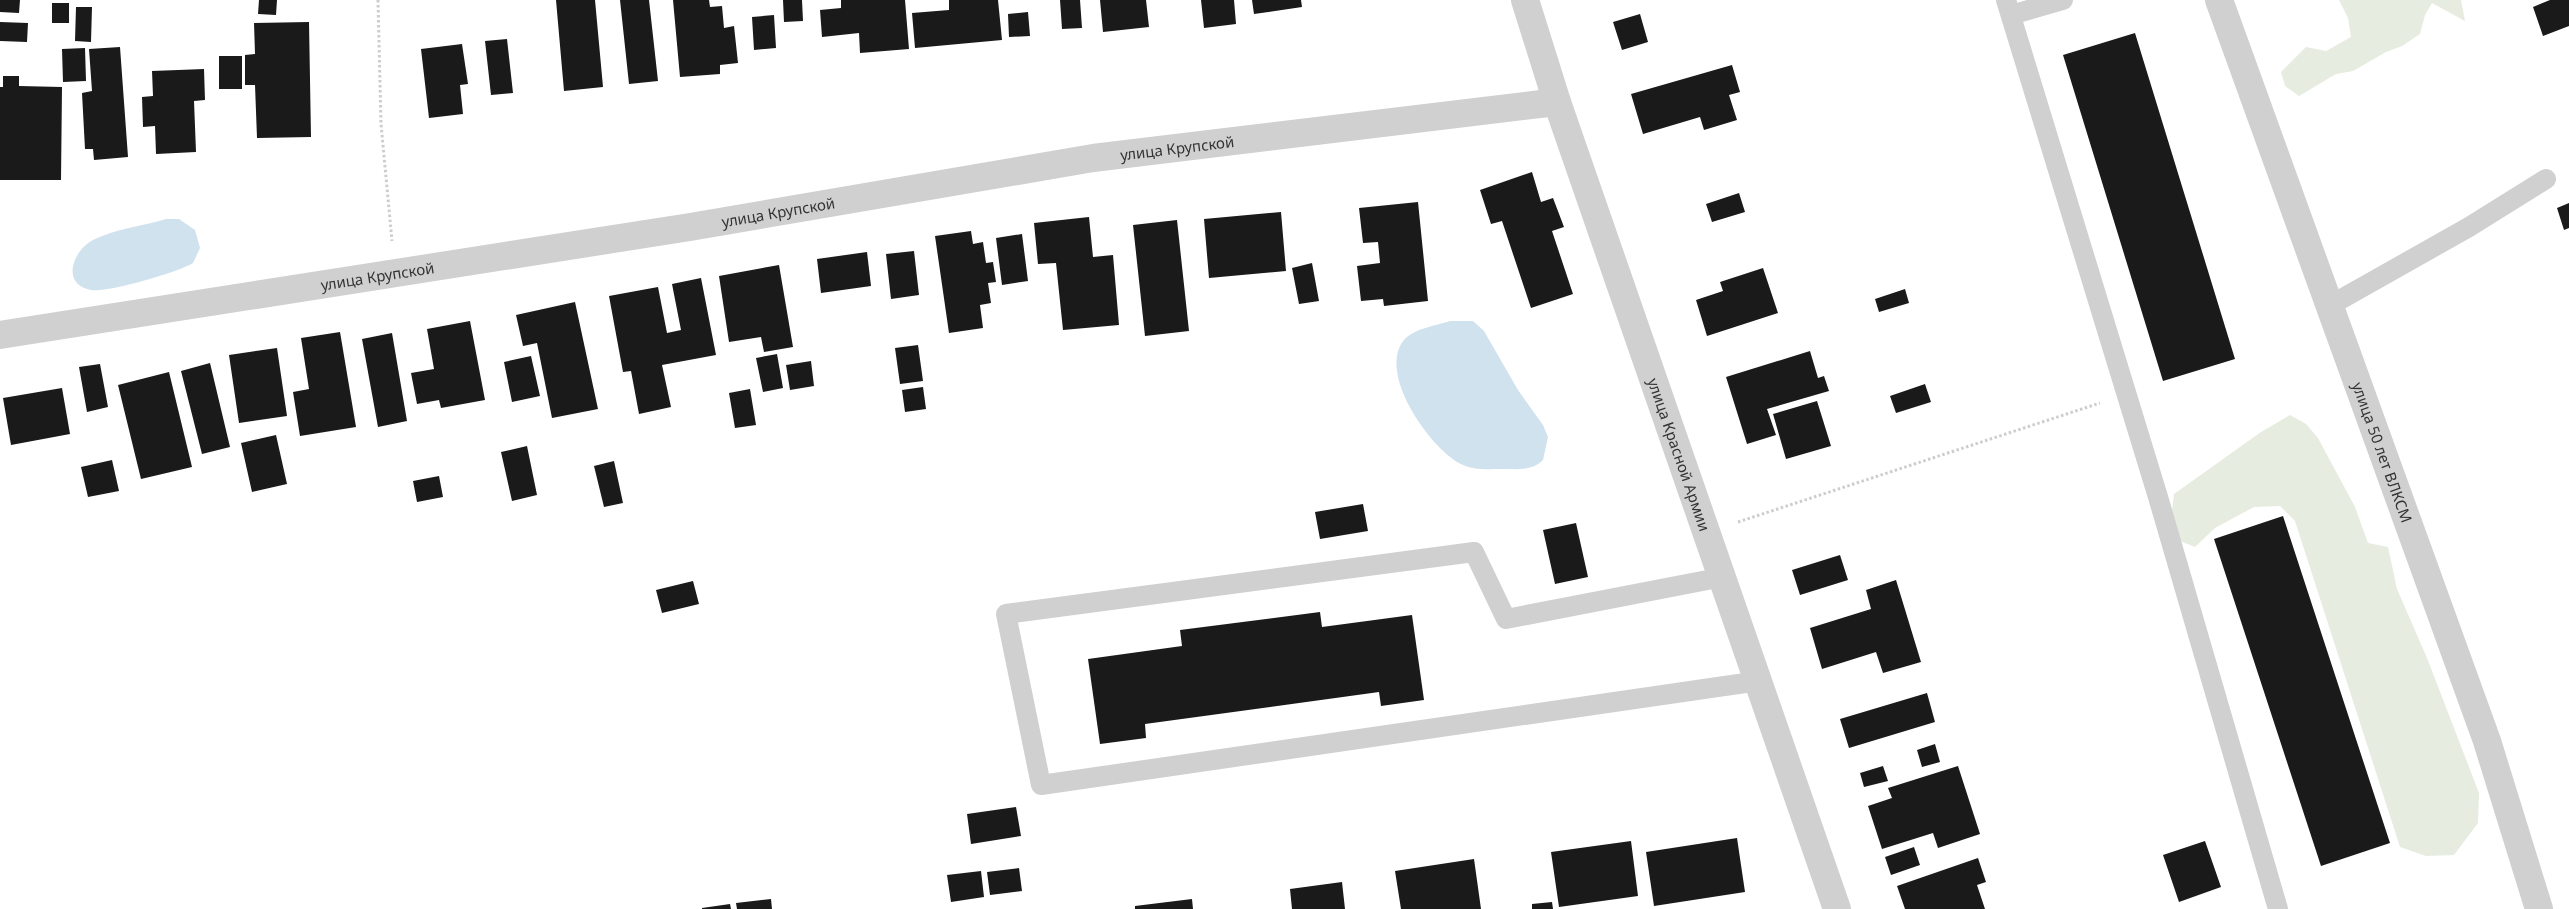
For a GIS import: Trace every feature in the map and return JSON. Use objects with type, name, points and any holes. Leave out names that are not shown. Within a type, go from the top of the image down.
[{"type":"street","name":"улица Красной Армии","points":[[1525,0],[1558,102],[1837,909]]},
{"type":"street","name":"улица 50 лет ВЛКСМ","points":[[2219,0],[2486,741],[2539,909]]},
{"type":"street","name":"улица Крупской","points":[[0,335],[699,226],[1094,158],[1558,102]]},
{"type":"lane","points":[[2063,0],[2009,8],[2127,394],[2278,909]]},
{"type":"lane","points":[[2328,306],[2469,227],[2546,179]]},
{"type":"lane","points":[[1723,577],[1506,619],[1474,552],[1006,614],[1041,786],[1759,680]]},
{"type":"path","points":[[378,0],[381,124],[395,273]]},
{"type":"path","points":[[1707,532],[2127,394]]},
{"type":"shaded area","points":[[2339,0],[2461,0],[2465,21],[2432,3],[2425,15],[2420,34],[2402,46],[2386,52],[2353,71],[2336,74],[2299,96],[2285,86],[2281,72],[2306,47],[2326,51],[2351,37],[2348,18]]},
{"type":"shaded area","points":[[2290,415],[2306,424],[2318,438],[2355,507],[2368,543],[2388,547],[2397,589],[2427,658],[2479,793],[2478,823],[2454,855],[2426,856],[2400,847],[2295,521],[2280,506],[2254,507],[2215,528],[2195,547],[2180,541],[2171,519],[2174,494],[2261,432]]},
{"type":"water","points":[[166,219],[179,219],[195,230],[200,248],[193,263],[159,276],[112,288],[91,290],[82,287],[76,282],[73,275],[75,259],[86,245],[93,240],[120,230]]},
{"type":"water","points":[[1450,321],[1473,321],[1484,331],[1518,390],[1543,425],[1548,437],[1543,460],[1539,464],[1530,468],[1520,469],[1481,469],[1464,466],[1447,454],[1434,441],[1410,408],[1397,371],[1397,354],[1404,340],[1409,336],[1426,328]]},
{"type":"building","points":[[0,0],[20,0],[19,13],[0,12]]},
{"type":"building","points":[[259,0],[277,0],[276,15],[258,14]]},
{"type":"building","points":[[556,0],[595,0],[603,87],[564,91]]},
{"type":"building","points":[[620,0],[649,0],[658,81],[629,84]]},
{"type":"building","points":[[673,0],[709,0],[710,7],[722,6],[724,28],[734,26],[738,63],[720,65],[720,74],[680,77]]},
{"type":"building","points":[[783,0],[802,0],[803,21],[784,22]]},
{"type":"building","points":[[841,0],[905,0],[909,49],[860,53],[859,33],[822,37],[820,10],[841,8]]},
{"type":"building","points":[[949,0],[998,0],[1002,40],[915,48],[912,13],[949,10]]},
{"type":"building","points":[[1060,0],[1080,0],[1082,28],[1062,29]]},
{"type":"building","points":[[1100,0],[1146,0],[1149,27],[1103,32]]},
{"type":"building","points":[[1201,0],[1234,0],[1236,24],[1204,28]]},
{"type":"building","points":[[1252,0],[1301,0],[1302,7],[1254,14]]},
{"type":"building","points":[[2550,0],[2569,0],[2569,26],[2543,36],[2533,7]]},
{"type":"building","points":[[52,3],[69,3],[69,23],[52,23]]},
{"type":"building","points":[[76,7],[92,7],[91,42],[75,41]]},
{"type":"building","points":[[1028,12],[1030,36],[1009,37],[1008,14]]},
{"type":"building","points":[[1640,14],[1648,42],[1622,50],[1613,22]]},
{"type":"building","points":[[774,15],[776,48],[754,50],[752,17]]},
{"type":"building","points":[[0,22],[28,23],[27,42],[0,41]]},
{"type":"building","points":[[309,22],[311,137],[257,138],[255,85],[245,85],[245,55],[255,54],[254,23]]},
{"type":"building","points":[[2135,33],[2235,359],[2163,381],[2063,55]]},
{"type":"building","points":[[507,39],[513,93],[491,95],[485,41]]},
{"type":"building","points":[[462,44],[468,84],[460,85],[463,114],[429,118],[421,49]]},
{"type":"building","points":[[120,47],[128,157],[94,160],[93,149],[85,149],[82,93],[92,91],[89,49]]},
{"type":"building","points":[[85,48],[86,81],[63,82],[62,49]]},
{"type":"building","points":[[219,56],[242,56],[242,89],[219,89]]},
{"type":"building","points":[[1732,65],[1740,92],[1729,95],[1737,120],[1704,130],[1700,117],[1643,134],[1631,94]]},
{"type":"building","points":[[204,69],[205,100],[194,101],[196,152],[156,154],[155,126],[143,127],[142,97],[153,96],[152,71]]},
{"type":"building","points":[[3,76],[19,76],[19,86],[62,87],[61,180],[0,180],[0,87],[3,87]]},
{"type":"building","points":[[1532,172],[1541,202],[1553,198],[1564,227],[1552,231],[1573,294],[1531,308],[1502,221],[1491,224],[1480,190]]},
{"type":"building","points":[[1739,193],[1745,212],[1712,222],[1706,204]]},
{"type":"building","points":[[1418,202],[1428,301],[1384,306],[1383,299],[1361,301],[1357,266],[1380,263],[1378,242],[1363,243],[1359,208]]},
{"type":"building","points":[[2569,203],[2569,228],[2564,230],[2557,208]]},
{"type":"building","points":[[1281,212],[1286,271],[1209,278],[1204,219]]},
{"type":"building","points":[[1089,217],[1093,257],[1113,255],[1119,325],[1063,330],[1056,263],[1038,264],[1034,223]]},
{"type":"building","points":[[1177,220],[1189,331],[1145,336],[1133,225]]},
{"type":"building","points":[[971,231],[973,244],[983,242],[986,263],[993,262],[996,282],[988,283],[991,303],[980,305],[983,328],[949,333],[935,236]]},
{"type":"building","points":[[1022,234],[1028,281],[1002,285],[996,238]]},
{"type":"building","points":[[914,251],[919,295],[891,299],[886,254]]},
{"type":"building","points":[[867,252],[871,286],[821,293],[817,259]]},
{"type":"building","points":[[1312,263],[1319,301],[1299,304],[1292,268]]},
{"type":"building","points":[[779,265],[793,347],[764,352],[761,337],[729,342],[719,276]]},
{"type":"building","points":[[1763,268],[1778,313],[1707,336],[1696,300],[1723,291],[1720,282]]},
{"type":"building","points":[[701,278],[716,355],[662,365],[671,407],[639,414],[631,371],[623,372],[609,296],[658,287],[667,333],[681,330],[672,284]]},
{"type":"building","points":[[1905,289],[1909,303],[1879,312],[1875,299]]},
{"type":"building","points":[[575,302],[598,409],[552,418],[537,343],[523,346],[516,315]]},
{"type":"building","points":[[470,321],[485,400],[441,408],[439,400],[417,404],[411,373],[434,369],[427,329]]},
{"type":"building","points":[[340,332],[356,427],[300,436],[293,392],[309,389],[301,338]]},
{"type":"building","points":[[392,333],[407,421],[378,427],[362,339]]},
{"type":"building","points":[[918,345],[923,381],[900,384],[895,348]]},
{"type":"building","points":[[277,348],[287,416],[239,423],[229,355]]},
{"type":"building","points":[[1810,351],[1818,378],[1824,376],[1829,391],[1767,409],[1776,435],[1747,444],[1726,377]]},
{"type":"building","points":[[777,354],[783,388],[763,392],[756,358]]},
{"type":"building","points":[[531,356],[540,396],[512,402],[504,362]]},
{"type":"building","points":[[811,361],[814,386],[790,390],[786,365]]},
{"type":"building","points":[[210,363],[230,447],[202,454],[181,371]]},
{"type":"building","points":[[100,364],[108,407],[87,412],[79,367]]},
{"type":"building","points":[[169,372],[192,467],[141,479],[118,385]]},
{"type":"building","points":[[1925,384],[1931,402],[1896,413],[1890,396]]},
{"type":"building","points":[[923,387],[926,409],[905,412],[902,390]]},
{"type":"building","points":[[62,388],[70,434],[11,445],[3,398]]},
{"type":"building","points":[[750,389],[756,425],[735,428],[729,393]]},
{"type":"building","points":[[1817,401],[1831,446],[1786,459],[1773,414]]},
{"type":"building","points":[[276,435],[287,484],[252,492],[241,443]]},
{"type":"building","points":[[527,446],[537,495],[512,501],[501,452]]},
{"type":"building","points":[[112,460],[119,491],[88,497],[81,467]]},
{"type":"building","points":[[614,461],[623,503],[604,507],[594,466]]},
{"type":"building","points":[[439,476],[443,497],[417,502],[413,481]]},
{"type":"building","points":[[1363,504],[1368,531],[1320,539],[1315,512]]},
{"type":"building","points":[[2283,516],[2390,843],[2321,866],[2214,539]]},
{"type":"building","points":[[1576,523],[1588,577],[1555,584],[1543,530]]},
{"type":"building","points":[[1840,555],[1848,580],[1800,595],[1792,570]]},
{"type":"building","points":[[1896,580],[1921,662],[1883,673],[1876,652],[1822,669],[1810,628],[1871,609],[1866,590]]},
{"type":"building","points":[[693,581],[699,604],[662,613],[656,590]]},
{"type":"building","points":[[1320,612],[1322,627],[1412,615],[1424,700],[1381,706],[1379,692],[1145,724],[1146,738],[1100,744],[1088,659],[1182,646],[1180,630]]},
{"type":"building","points":[[1927,693],[1935,722],[1849,748],[1840,719]]},
{"type":"building","points":[[1935,744],[1940,762],[1922,767],[1917,750]]},
{"type":"building","points":[[1883,766],[1888,781],[1864,787],[1860,773]]},
{"type":"building","points":[[1958,766],[1980,834],[1938,848],[1933,833],[1882,849],[1868,806],[1892,798],[1888,788]]},
{"type":"building","points":[[1016,807],[1021,836],[971,844],[967,814]]},
{"type":"building","points":[[1737,838],[1745,892],[1654,906],[1646,852]]},
{"type":"building","points":[[1631,841],[1638,896],[1559,907],[1551,852]]},
{"type":"building","points":[[2205,841],[2221,887],[2179,902],[2163,855]]},
{"type":"building","points":[[1914,847],[1920,865],[1891,875],[1885,857]]},
{"type":"building","points":[[1978,858],[1986,882],[1977,885],[1985,909],[1905,909],[1897,886]]},
{"type":"building","points":[[1474,859],[1481,909],[1401,909],[1395,871]]},
{"type":"building","points":[[1019,868],[1022,891],[990,895],[987,872]]},
{"type":"building","points":[[981,871],[984,897],[951,902],[947,875]]},
{"type":"building","points":[[1342,882],[1345,909],[1292,909],[1290,889]]},
{"type":"building","points":[[771,899],[772,909],[737,909],[736,903]]},
{"type":"building","points":[[1192,899],[1193,909],[1135,909],[1135,906]]},
{"type":"building","points":[[1552,902],[1553,909],[1532,909],[1532,904]]},
{"type":"building","points":[[730,904],[731,909],[702,909],[702,908]]}]
